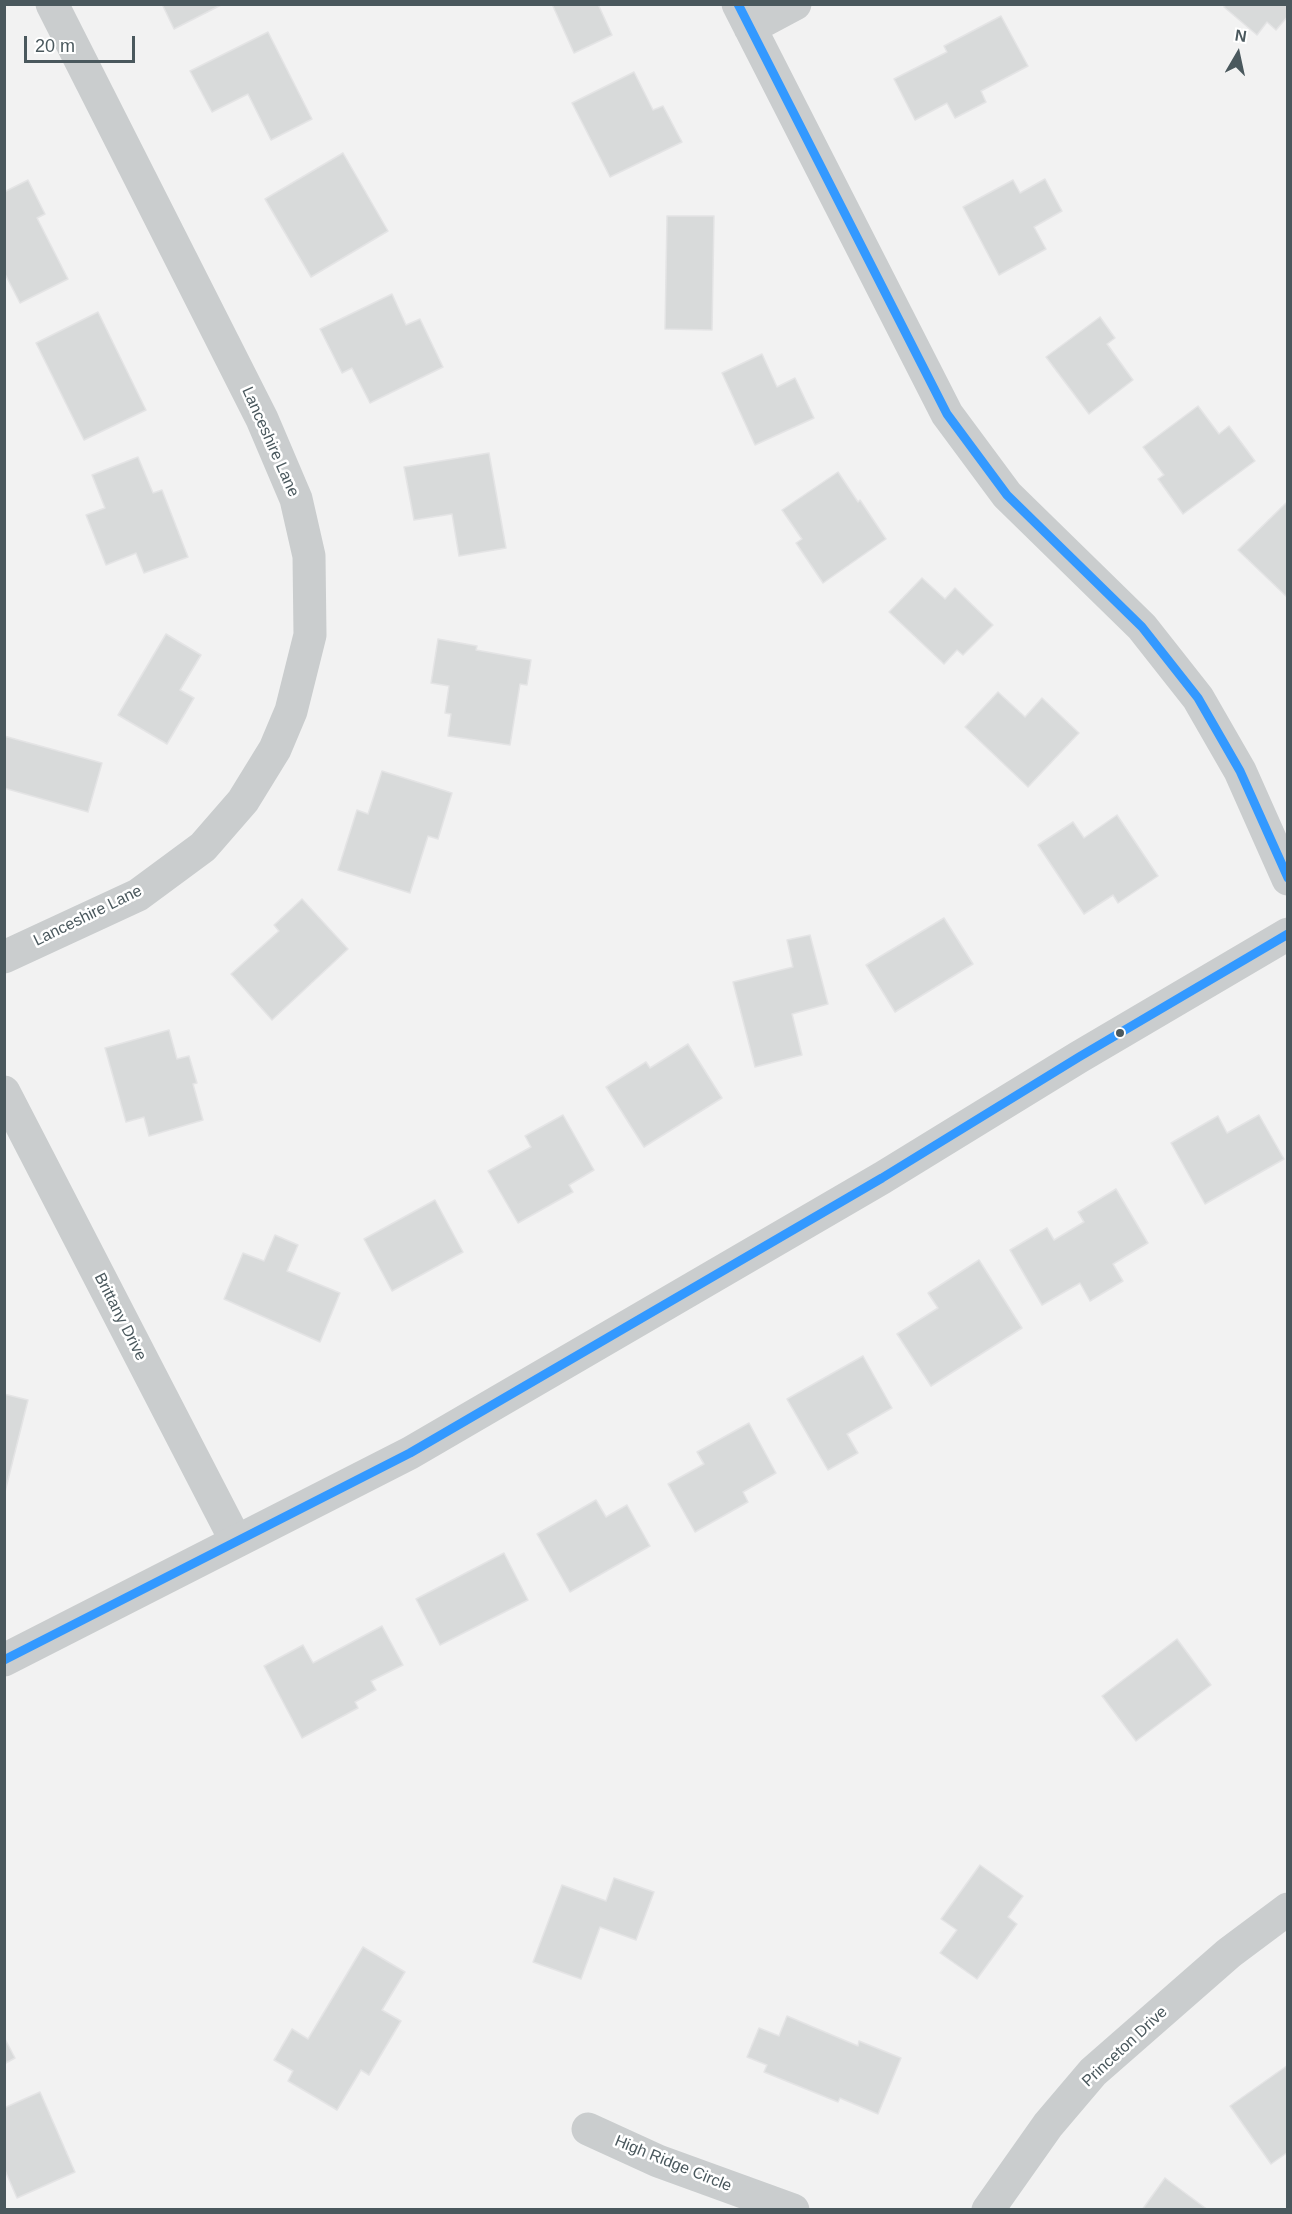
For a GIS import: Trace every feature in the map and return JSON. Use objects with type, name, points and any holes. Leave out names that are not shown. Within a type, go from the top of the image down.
[{"type":"street","name":"Lanceshire Lane","points":[[4,957],[138,895],[203,847],[243,801],[275,749],[291,711],[310,635],[309,556],[297,499],[262,419],[52,4]]},
{"type":"street","points":[[795,4],[744,16],[947,414],[1007,495],[1142,627],[1198,698],[1239,771],[1287,879]]},
{"type":"street","points":[[4,1660],[410,1453],[882,1178],[1078,1057],[1287,934]]},
{"type":"street","name":"Brittany Drive","points":[[4,1092],[236,1541]]},
{"type":"street","name":"Princeton Drive","points":[[988,2210],[1048,2125],[1093,2072],[1229,1953],[1287,1909]]},
{"type":"street","name":"High Ridge Circle","points":[[588,2129],[658,2161],[793,2210]]},
{"type":"building","points":[[162,4],[223,4],[174,29]]},
{"type":"building","points":[[552,4],[598,4],[612,35],[574,53]]},
{"type":"building","points":[[1226,4],[1288,4],[1288,16],[1276,30],[1267,22],[1257,35],[1224,7]]},
{"type":"building","points":[[1001,16],[1028,66],[981,91],[986,102],[955,118],[947,103],[915,120],[894,79],[947,52],[944,46]]},
{"type":"building","points":[[268,32],[312,119],[271,140],[248,94],[212,112],[190,71]]},
{"type":"building","points":[[634,72],[653,110],[663,106],[682,142],[610,177],[572,103]]},
{"type":"building","points":[[343,153],[388,231],[311,277],[265,199]]},
{"type":"building","points":[[1045,179],[1062,211],[1034,227],[1046,249],[999,275],[963,207],[1013,180],[1020,193]]},
{"type":"building","points":[[28,180],[45,214],[37,218],[68,279],[20,303],[4,272],[4,192]]},
{"type":"building","points":[[667,216],[714,216],[712,330],[665,329]]},
{"type":"building","points":[[392,294],[406,325],[420,319],[443,367],[370,403],[352,368],[342,373],[320,329]]},
{"type":"building","points":[[98,312],[146,410],[84,440],[36,343]]},
{"type":"building","points":[[1100,317],[1115,338],[1107,344],[1133,380],[1089,414],[1046,357]]},
{"type":"building","points":[[762,354],[777,387],[795,378],[814,418],[755,445],[722,373]]},
{"type":"building","points":[[1198,406],[1219,434],[1229,426],[1255,461],[1183,514],[1158,479],[1164,475],[1143,447]]},
{"type":"building","points":[[489,453],[506,548],[459,556],[452,514],[414,520],[404,467]]},
{"type":"building","points":[[138,457],[153,493],[162,490],[188,557],[144,573],[136,553],[106,565],[86,515],[105,508],[92,475]]},
{"type":"building","points":[[838,472],[886,539],[823,583],[796,543],[802,539],[782,510]]},
{"type":"building","points":[[1286,503],[1288,505],[1288,598],[1238,550]]},
{"type":"building","points":[[922,578],[945,599],[955,588],[993,625],[963,655],[957,650],[944,664],[889,612]]},
{"type":"building","points":[[166,634],[201,655],[180,690],[194,698],[167,744],[118,715]]},
{"type":"building","points":[[438,639],[477,646],[476,650],[531,660],[527,685],[520,684],[510,745],[448,736],[451,714],[445,713],[449,686],[431,683]]},
{"type":"building","points":[[998,692],[1025,717],[1042,698],[1079,733],[1028,787],[965,727]]},
{"type":"building","points":[[4,736],[102,763],[88,812],[4,788]]},
{"type":"building","points":[[382,771],[452,793],[438,839],[428,836],[410,893],[338,870],[357,810],[368,814]]},
{"type":"building","points":[[1117,815],[1158,876],[1118,903],[1113,895],[1084,914],[1038,845],[1073,822],[1084,838]]},
{"type":"building","points":[[302,899],[348,949],[272,1020],[231,974],[279,931],[274,925]]},
{"type":"building","points":[[944,918],[973,964],[895,1012],[866,965]]},
{"type":"building","points":[[810,935],[828,1004],[792,1014],[802,1055],[755,1067],[733,982],[793,967],[787,940]]},
{"type":"building","points":[[169,1030],[177,1059],[189,1056],[197,1083],[193,1084],[203,1120],[149,1136],[144,1117],[126,1122],[105,1048]]},
{"type":"building","points":[[688,1044],[722,1098],[644,1147],[606,1087],[646,1062],[650,1068]]},
{"type":"building","points":[[563,1115],[594,1170],[569,1185],[573,1192],[518,1223],[488,1171],[531,1147],[525,1136]]},
{"type":"building","points":[[1259,1115],[1284,1159],[1205,1204],[1171,1143],[1218,1116],[1227,1133]]},
{"type":"building","points":[[1116,1189],[1148,1243],[1113,1264],[1123,1281],[1090,1301],[1080,1283],[1042,1305],[1010,1250],[1047,1228],[1054,1240],[1084,1222],[1078,1212]]},
{"type":"building","points":[[435,1200],[463,1252],[392,1291],[364,1239]]},
{"type":"building","points":[[275,1235],[298,1245],[287,1271],[340,1293],[320,1342],[224,1299],[243,1253],[264,1261]]},
{"type":"building","points":[[979,1260],[1022,1328],[931,1386],[897,1334],[938,1308],[928,1293]]},
{"type":"building","points":[[863,1356],[892,1408],[847,1434],[858,1453],[828,1470],[787,1399]]},
{"type":"building","points":[[4,1394],[28,1400],[4,1496]]},
{"type":"building","points":[[749,1423],[776,1473],[743,1492],[748,1502],[695,1532],[668,1484],[704,1464],[697,1452]]},
{"type":"building","points":[[596,1500],[606,1517],[627,1505],[650,1546],[570,1592],[537,1534]]},
{"type":"building","points":[[504,1553],[528,1600],[440,1645],[416,1599]]},
{"type":"building","points":[[382,1626],[403,1665],[371,1681],[376,1690],[355,1702],[358,1708],[302,1738],[264,1666],[303,1645],[313,1663]]},
{"type":"building","points":[[1177,1639],[1211,1685],[1136,1741],[1102,1696]]},
{"type":"building","points":[[980,1865],[1023,1896],[1008,1917],[1017,1924],[977,1979],[940,1953],[957,1930],[941,1919]]},
{"type":"building","points":[[614,1878],[654,1892],[636,1940],[600,1927],[581,1979],[533,1962],[562,1885],[606,1901]]},
{"type":"building","points":[[363,1947],[405,1972],[382,2010],[401,2021],[369,2075],[361,2070],[337,2110],[288,2081],[293,2071],[274,2060],[292,2029],[308,2039]]},
{"type":"building","points":[[787,2016],[858,2046],[859,2041],[901,2058],[878,2114],[840,2098],[838,2102],[764,2072],[767,2065],[747,2057],[759,2028],[779,2036]]},
{"type":"building","points":[[4,2037],[15,2058],[4,2064]]},
{"type":"building","points":[[1288,2065],[1288,2152],[1271,2164],[1230,2106]]},
{"type":"building","points":[[40,2092],[75,2172],[17,2198],[4,2168],[4,2108]]},
{"type":"building","points":[[1165,2178],[1208,2210],[1142,2210]]},
{"type":"transit line","points":[[738,4],[947,414],[1007,495],[1142,627],[1198,698],[1240,771],[1288,878]]},
{"type":"transit line","points":[[4,1660],[410,1453],[882,1178],[1079,1057],[1288,934]]}]
